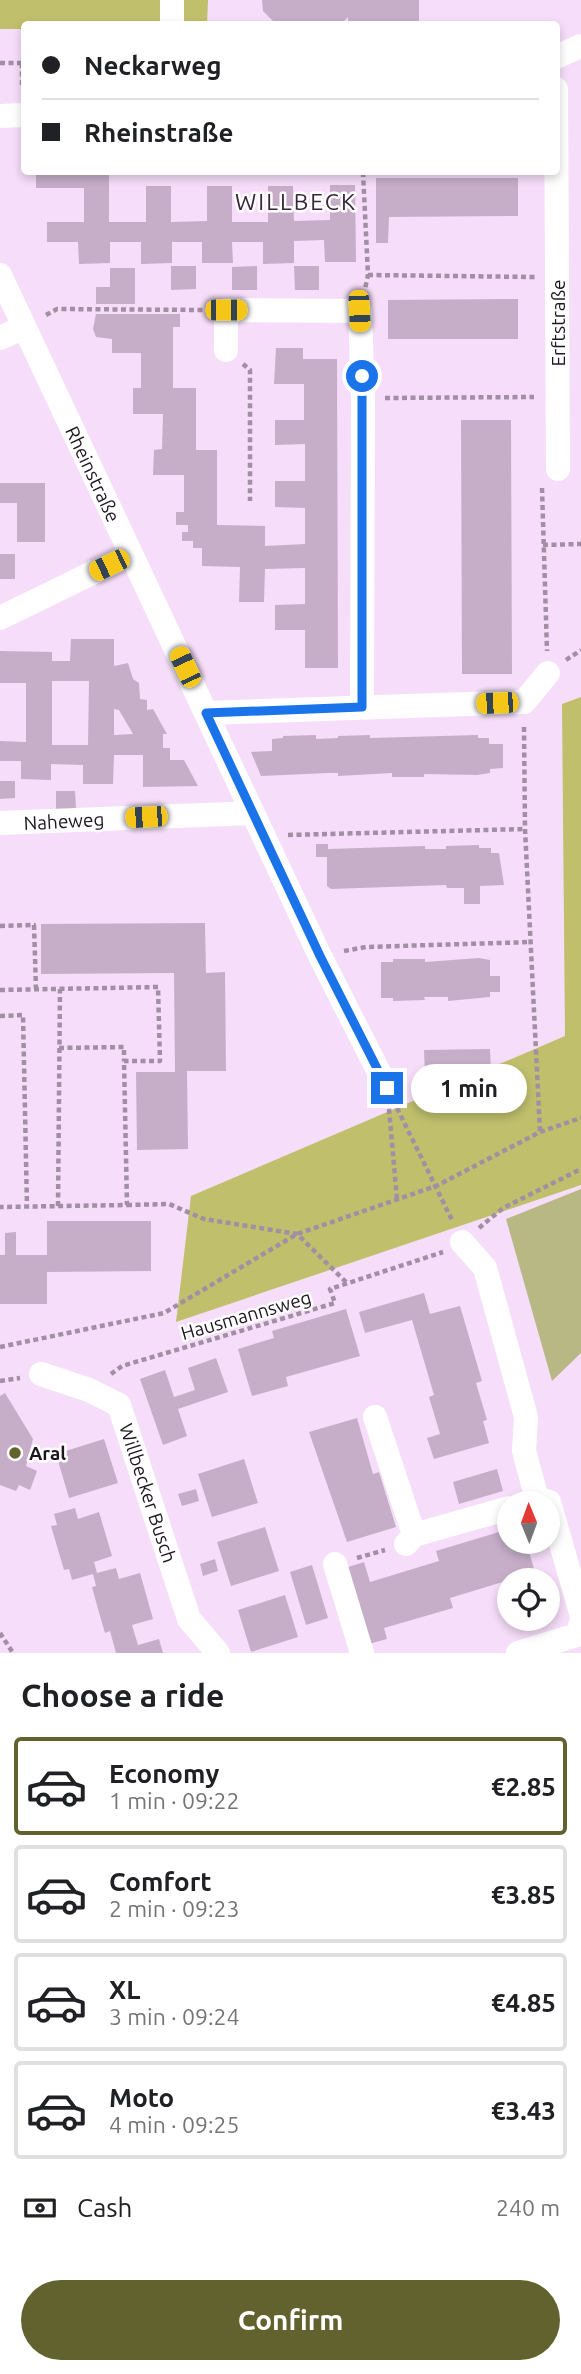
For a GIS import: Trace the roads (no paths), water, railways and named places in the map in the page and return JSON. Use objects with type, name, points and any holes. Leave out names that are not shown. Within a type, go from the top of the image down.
[{"type":"street","points":[[172,0],[172,21]]},
{"type":"street","points":[[560,55],[581,46]]},
{"type":"street","points":[[0,116],[21,116]]},
{"type":"street","name":"Erftstraße","points":[[556,175],[558,470]]},
{"type":"street","name":"Rheinstraße","points":[[0,275],[266,836],[320,956],[387,1088]]},
{"type":"street","points":[[226,350],[226,310],[359,311],[363,398],[362,707]]},
{"type":"street","points":[[0,338],[24,327]]},
{"type":"street","points":[[0,618],[131,554]]},
{"type":"street","points":[[206,713],[524,702],[548,673]]},
{"type":"street","name":"Naheweg","points":[[0,823],[253,813]]},
{"type":"street","points":[[462,1242],[485,1268],[526,1416],[524,1451],[530,1491]]},
{"type":"street","name":"Willbecker Busch","points":[[41,1374],[89,1390],[119,1405],[189,1619],[218,1653]]},
{"type":"street","points":[[375,1417],[410,1539],[497,1512]]},
{"type":"street","points":[[560,1540],[581,1614]]},
{"type":"street","points":[[335,1564],[362,1653]]},
{"type":"street","points":[[518,1653],[577,1635],[581,1623]]},
{"type":"place","name":"Aral","points":[[15,1453]]},
{"type":"district","name":"WILLBECK","points":[[296,201]]}]
